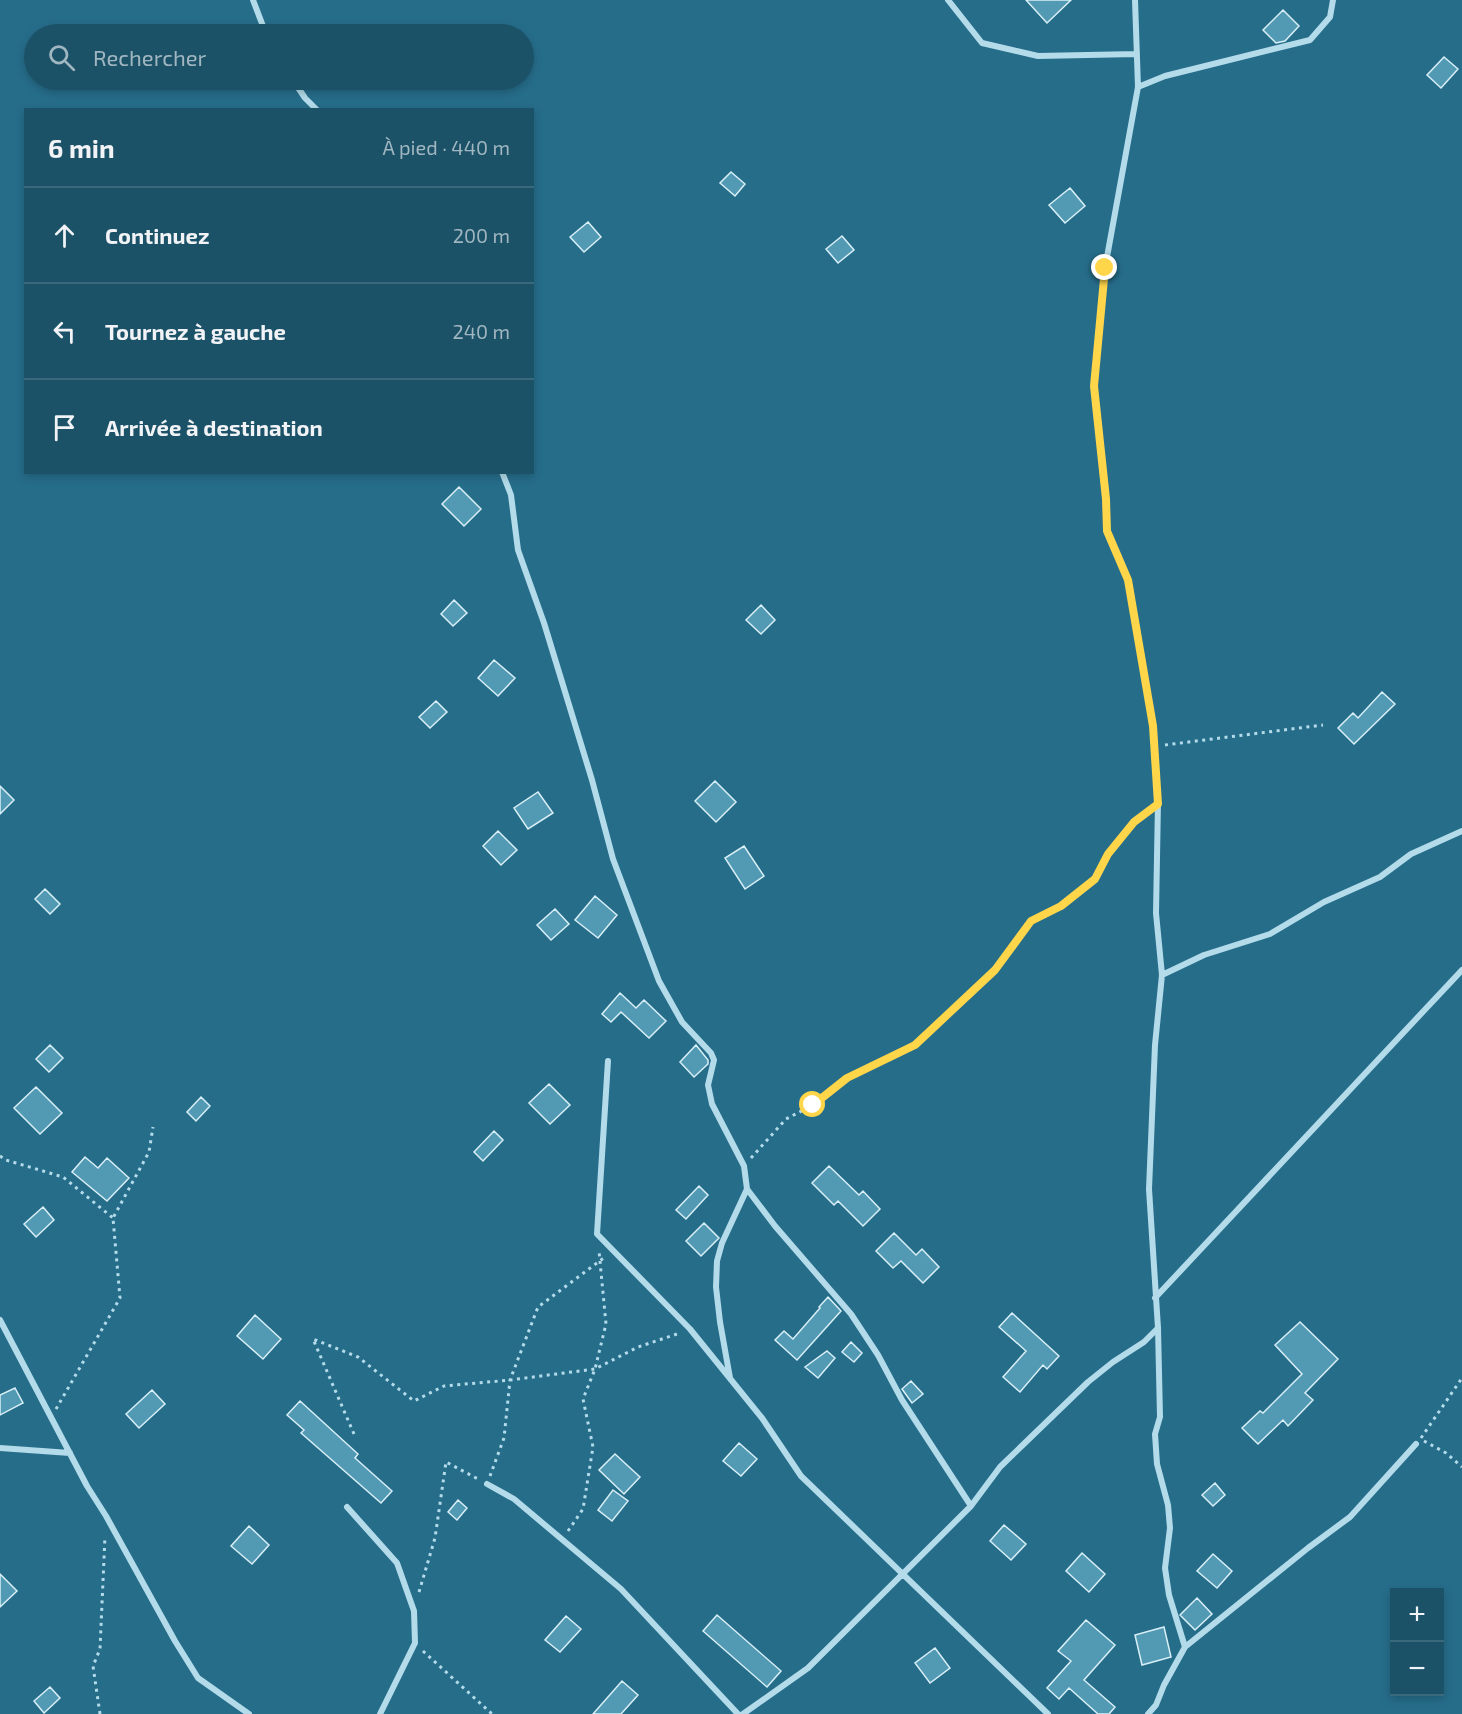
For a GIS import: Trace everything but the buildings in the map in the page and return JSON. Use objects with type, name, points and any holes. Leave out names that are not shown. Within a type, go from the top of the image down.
[{"type":"street","points":[[253,0],[262,24]]},
{"type":"street","points":[[948,0],[982,43],[1038,56],[1137,54]]},
{"type":"street","points":[[1135,0],[1137,87],[1105,268],[1094,386],[1106,499],[1107,531],[1128,580],[1153,726],[1158,804],[1156,913],[1162,975],[1155,1045],[1149,1189],[1158,1328],[1160,1417],[1155,1434],[1157,1464],[1168,1505],[1170,1527],[1165,1568],[1169,1595],[1185,1647]]},
{"type":"street","points":[[1137,87],[1165,76],[1310,40],[1330,17],[1333,0]]},
{"type":"street","points":[[300,90],[314,108]]},
{"type":"street","points":[[503,474],[511,495],[518,550],[560,675],[614,859],[659,981],[682,1022],[711,1053],[714,1060],[708,1084],[712,1104],[744,1166],[747,1189],[775,1226],[851,1314],[878,1355],[902,1400],[971,1506]]},
{"type":"street","points":[[1162,975],[1204,955],[1270,934],[1324,902],[1380,877],[1411,854],[1462,831]]},
{"type":"street","points":[[1155,1298],[1462,970]]},
{"type":"street","points":[[608,1061],[597,1234],[690,1329],[762,1418],[801,1476],[1048,1714]]},
{"type":"street","points":[[731,1381],[720,1322],[716,1287],[717,1261],[722,1243],[747,1189]]},
{"type":"street","points":[[0,1320],[70,1453],[198,1678],[249,1714]]},
{"type":"street","points":[[743,1714],[808,1668],[971,1506],[1000,1467],[1088,1382],[1144,1342],[1158,1328]]},
{"type":"street","points":[[1148,1714],[1156,1705],[1185,1647],[1350,1517],[1418,1441]]},
{"type":"street","points":[[0,1448],[70,1453]]},
{"type":"street","points":[[487,1484],[514,1499],[621,1589],[738,1714]]},
{"type":"street","points":[[347,1507],[397,1563],[414,1611],[415,1643],[380,1714]]},
{"type":"path","points":[[1154,745],[1323,725]]},
{"type":"path","points":[[744,1166],[786,1119],[813,1105],[847,1078],[915,1045],[995,970],[1031,921],[1061,906],[1095,879],[1108,854],[1134,822],[1158,804]]},
{"type":"path","points":[[51,1418],[120,1298],[113,1218],[149,1152],[153,1127]]},
{"type":"path","points":[[0,1156],[6,1160],[63,1177],[113,1218]]},
{"type":"path","points":[[561,1540],[583,1509],[593,1447],[584,1399],[595,1369],[606,1324],[597,1234]]},
{"type":"path","points":[[414,1611],[435,1538],[446,1462],[487,1484],[504,1438],[510,1380],[538,1307],[612,1250]]},
{"type":"path","points":[[354,1434],[313,1339],[358,1357],[414,1401],[444,1386],[595,1369],[638,1347],[690,1329]]},
{"type":"path","points":[[1462,1378],[1418,1441],[1446,1453],[1462,1467]]},
{"type":"path","points":[[100,1714],[93,1666],[100,1649],[106,1516]]},
{"type":"path","points":[[415,1643],[492,1714]]},
{"type":"route","points":[[813,1105],[847,1078],[915,1045],[995,970],[1031,921],[1061,906],[1095,879],[1108,854],[1134,822],[1158,804],[1153,726],[1128,580],[1107,531],[1106,499],[1094,386],[1105,268]]}]
